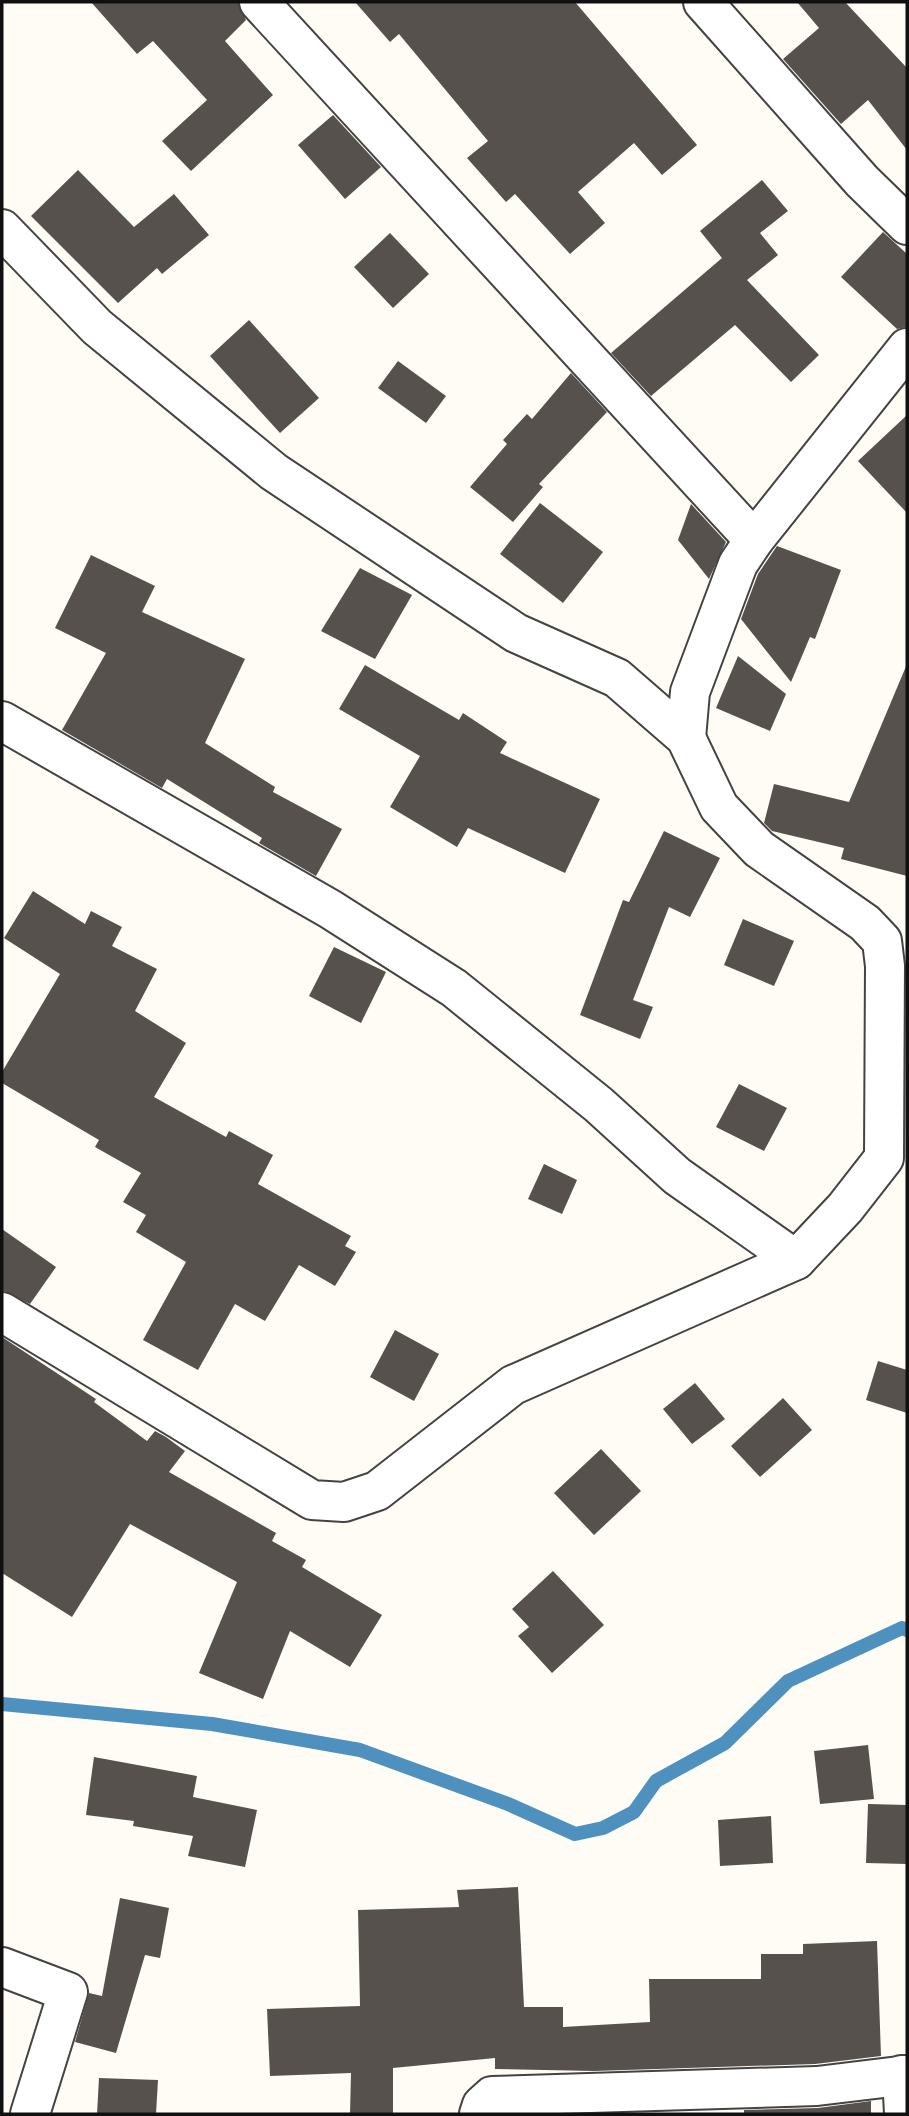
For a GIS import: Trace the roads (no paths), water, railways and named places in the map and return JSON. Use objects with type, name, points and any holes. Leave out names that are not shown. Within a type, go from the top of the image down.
[{"type":"street","points":[[259,2],[754,540]]},
{"type":"street","points":[[703,2],[862,181],[907,225]]},
{"type":"street","points":[[2,229],[97,327],[274,472],[516,633],[617,678],[686,738],[719,807],[759,849],[865,923],[882,941],[895,1166],[845,1208],[796,1260],[513,1385],[377,1491],[344,1502],[312,1500],[2,1312]]},
{"type":"street","points":[[686,738],[690,692],[738,564],[754,540],[907,348]]},
{"type":"street","points":[[2,720],[330,909],[454,988],[599,1105],[677,1176],[796,1260]]},
{"type":"street","points":[[2,1968],[68,1992],[30,2114]]},
{"type":"street","points":[[479,2114],[482,2105],[492,2096],[817,2086],[905,2075],[904,2114]]},
{"type":"waterway","points":[[2,1704],[212,1724],[360,1750],[508,1804],[575,1834],[603,1828],[634,1812],[656,1781],[725,1743],[788,1681],[902,1628],[907,1630]]}]
